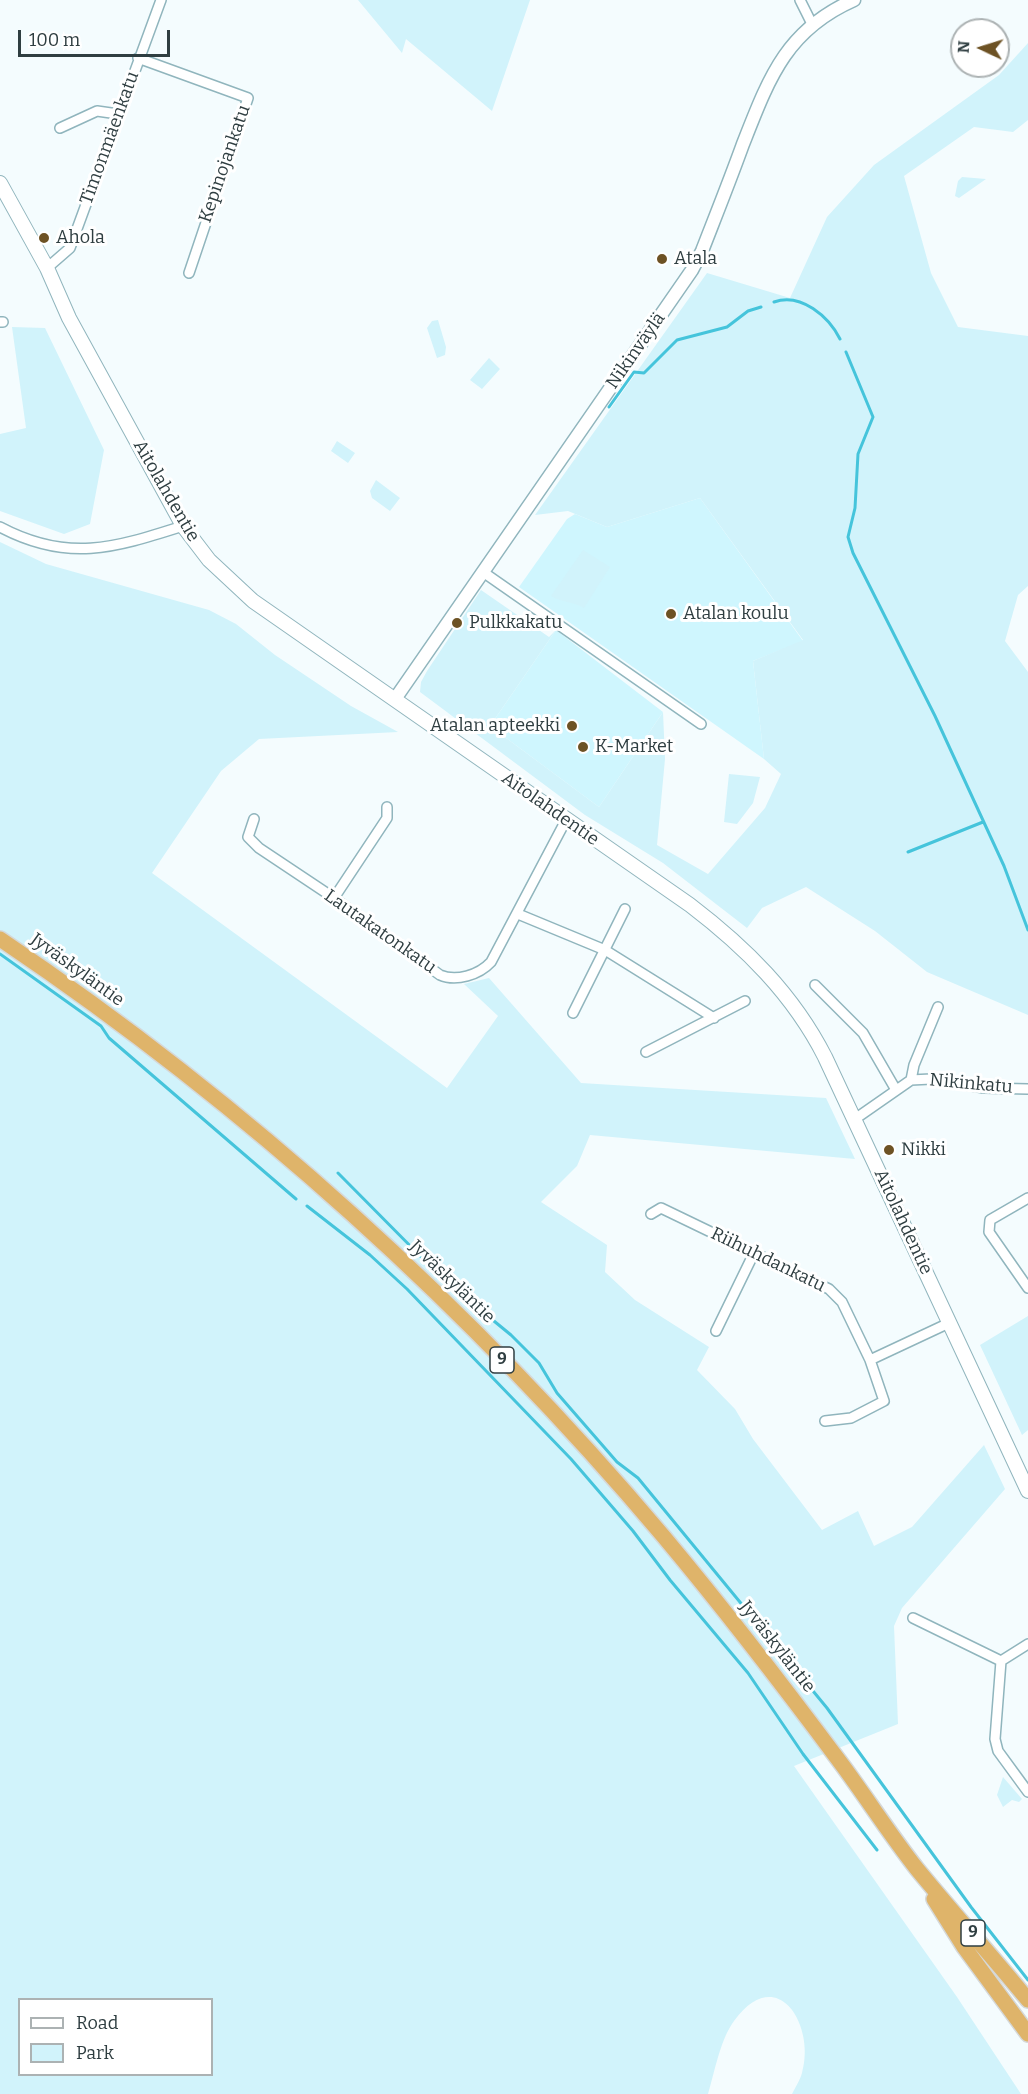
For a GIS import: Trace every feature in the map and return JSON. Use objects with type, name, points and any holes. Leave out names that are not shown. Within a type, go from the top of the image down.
[{"type":"highway","name":"Jyväskyläntie","points":[[0,939],[130,1033],[235,1114],[381,1242],[482,1338],[662,1535],[756,1650],[916,1868]]},
{"type":"highway","name":"9","points":[[916,1868],[1028,2000]]},
{"type":"highway","name":"9","points":[[916,1868],[964,1947],[1028,2034]]},
{"type":"main road","name":"Aitolahdentie","points":[[0,183],[46,268],[69,318],[183,526],[209,560],[253,600],[690,905],[758,963],[802,1016],[820,1047],[855,1119],[1028,1491]]},
{"type":"street","name":"Timonmäenkatu","points":[[46,268],[70,248],[161,0]]},
{"type":"street","points":[[800,0],[812,24]]},
{"type":"street","name":"Nikinväylä","points":[[395,699],[692,270],[702,251],[771,75],[787,50],[812,24],[854,0]]},
{"type":"street","name":"Kepinojankatu","points":[[138,58],[248,98],[189,273]]},
{"type":"street","points":[[60,128],[97,111],[118,114]]},
{"type":"street","points":[[0,527],[37,544],[69,549],[101,548],[183,526]]},
{"type":"street","points":[[483,572],[701,724]]},
{"type":"street","points":[[334,898],[387,818],[387,807]]},
{"type":"street","name":"Lautakatonkatu","points":[[254,819],[248,831],[252,843],[447,978],[455,979],[485,968],[518,914],[566,820]]},
{"type":"street","points":[[573,1013],[625,909]]},
{"type":"street","points":[[518,914],[605,950],[714,1018]]},
{"type":"street","points":[[815,985],[864,1033],[896,1090]]},
{"type":"street","points":[[646,1052],[745,1001]]},
{"type":"street","points":[[911,1080],[914,1065],[938,1007]]},
{"type":"street","name":"Nikinkatu","points":[[855,1119],[911,1080],[931,1080],[984,1088],[1028,1091]]},
{"type":"street","points":[[1028,1198],[993,1218],[988,1225],[989,1232],[1028,1288]]},
{"type":"street","name":"Riihuhdankatu","points":[[651,1214],[661,1208],[829,1289],[842,1302],[870,1360],[884,1401],[851,1418],[825,1421]]},
{"type":"street","points":[[716,1331],[754,1253]]},
{"type":"street","points":[[870,1360],[949,1323]]},
{"type":"street","points":[[913,1618],[1001,1661]]},
{"type":"street","points":[[1001,1661],[1028,1644]]},
{"type":"street","points":[[1001,1661],[995,1739],[998,1751],[1028,1792]]},
{"type":"shaded area","name":"Atalan koulu","points":[[700,498],[803,641],[753,661],[764,759],[519,587],[567,519],[575,514],[607,527]]},
{"type":"shaded area","points":[[556,630],[663,712],[599,807],[490,726]]},
{"type":"green space","points":[[358,0],[530,0],[492,111],[406,39],[402,53]]},
{"type":"green space","points":[[1028,43],[1028,120],[1013,132],[974,127],[904,176],[931,273],[958,327],[1028,336],[1028,586],[1018,595],[1005,641],[1028,672],[1028,1015],[927,972],[875,931],[806,887],[762,908],[747,928],[663,863],[585,815],[420,692],[421,682],[427,671],[481,590],[549,637],[556,630],[490,726],[599,807],[663,712],[665,759],[657,845],[708,874],[765,808],[781,774],[764,759],[753,661],[803,640],[700,498],[607,527],[568,511],[535,515],[707,273],[790,298],[827,217],[874,165],[995,78],[1010,78],[1010,63]]},
{"type":"green space","points":[[962,177],[986,179],[959,198],[955,196],[958,181]]},
{"type":"green space","points":[[438,320],[446,347],[445,355],[437,358],[427,328],[432,321]]},
{"type":"green space","points":[[12,327],[45,328],[104,450],[90,524],[64,534],[0,511],[0,434],[26,428]]},
{"type":"green space","points":[[489,358],[500,369],[482,389],[470,380]]},
{"type":"green space","points":[[337,441],[355,453],[348,463],[331,451]]},
{"type":"green space","points":[[376,480],[400,498],[390,511],[372,498],[370,491]]},
{"type":"green space","points":[[0,542],[46,564],[209,610],[236,624],[275,655],[351,706],[398,732],[259,739],[221,771],[152,873],[447,1088],[498,1016],[464,984],[489,978],[581,1083],[826,1098],[855,1159],[590,1135],[577,1166],[541,1202],[607,1245],[605,1272],[635,1300],[709,1347],[697,1370],[735,1409],[753,1439],[822,1530],[858,1511],[874,1546],[912,1527],[984,1445],[1005,1489],[902,1608],[894,1626],[898,1724],[794,1766],[957,1997],[1021,2094],[792,2094],[802,2073],[805,2055],[803,2037],[790,2007],[779,1999],[765,1997],[750,2004],[729,2029],[721,2046],[708,2094],[0,2094]]},
{"type":"green space","points":[[583,550],[610,567],[584,608],[551,596]]},
{"type":"green space","points":[[729,774],[760,777],[753,803],[737,824],[724,822]]},
{"type":"green space","points":[[1028,1316],[1028,1430],[1022,1435],[980,1345]]},
{"type":"green space","points":[[1003,1777],[1022,1799],[1019,1802],[1012,1800],[1003,1807],[997,1795]]},
{"type":"waterway","points":[[774,302],[794,300],[813,308],[829,323],[840,339]]},
{"type":"waterway","points":[[609,407],[634,372],[644,373],[677,340],[727,327],[748,311],[761,307]]},
{"type":"waterway","points":[[846,352],[873,417],[858,454],[855,508],[848,537],[853,553],[935,716],[1004,866],[1028,930]]},
{"type":"waterway","points":[[908,852],[983,822]]},
{"type":"waterway","points":[[0,954],[101,1026],[109,1038],[296,1199]]},
{"type":"waterway","points":[[338,1173],[444,1280],[511,1335],[539,1363],[557,1393],[617,1462],[638,1478],[827,1708],[971,1907],[1028,1980]]},
{"type":"waterway","points":[[307,1206],[370,1255],[407,1289],[571,1459],[633,1531],[670,1580],[748,1673],[803,1754],[877,1850]]},
{"type":"place","name":"Ahola","points":[[44,238]]},
{"type":"place","name":"Atala","points":[[662,259]]},
{"type":"place","name":"Atalan koulu","points":[[671,614]]},
{"type":"place","name":"Pulkkakatu","points":[[457,623]]},
{"type":"place","name":"Atalan apteekki","points":[[572,726]]},
{"type":"place","name":"K-Market","points":[[583,747]]},
{"type":"place","name":"Nikki","points":[[889,1150]]}]
